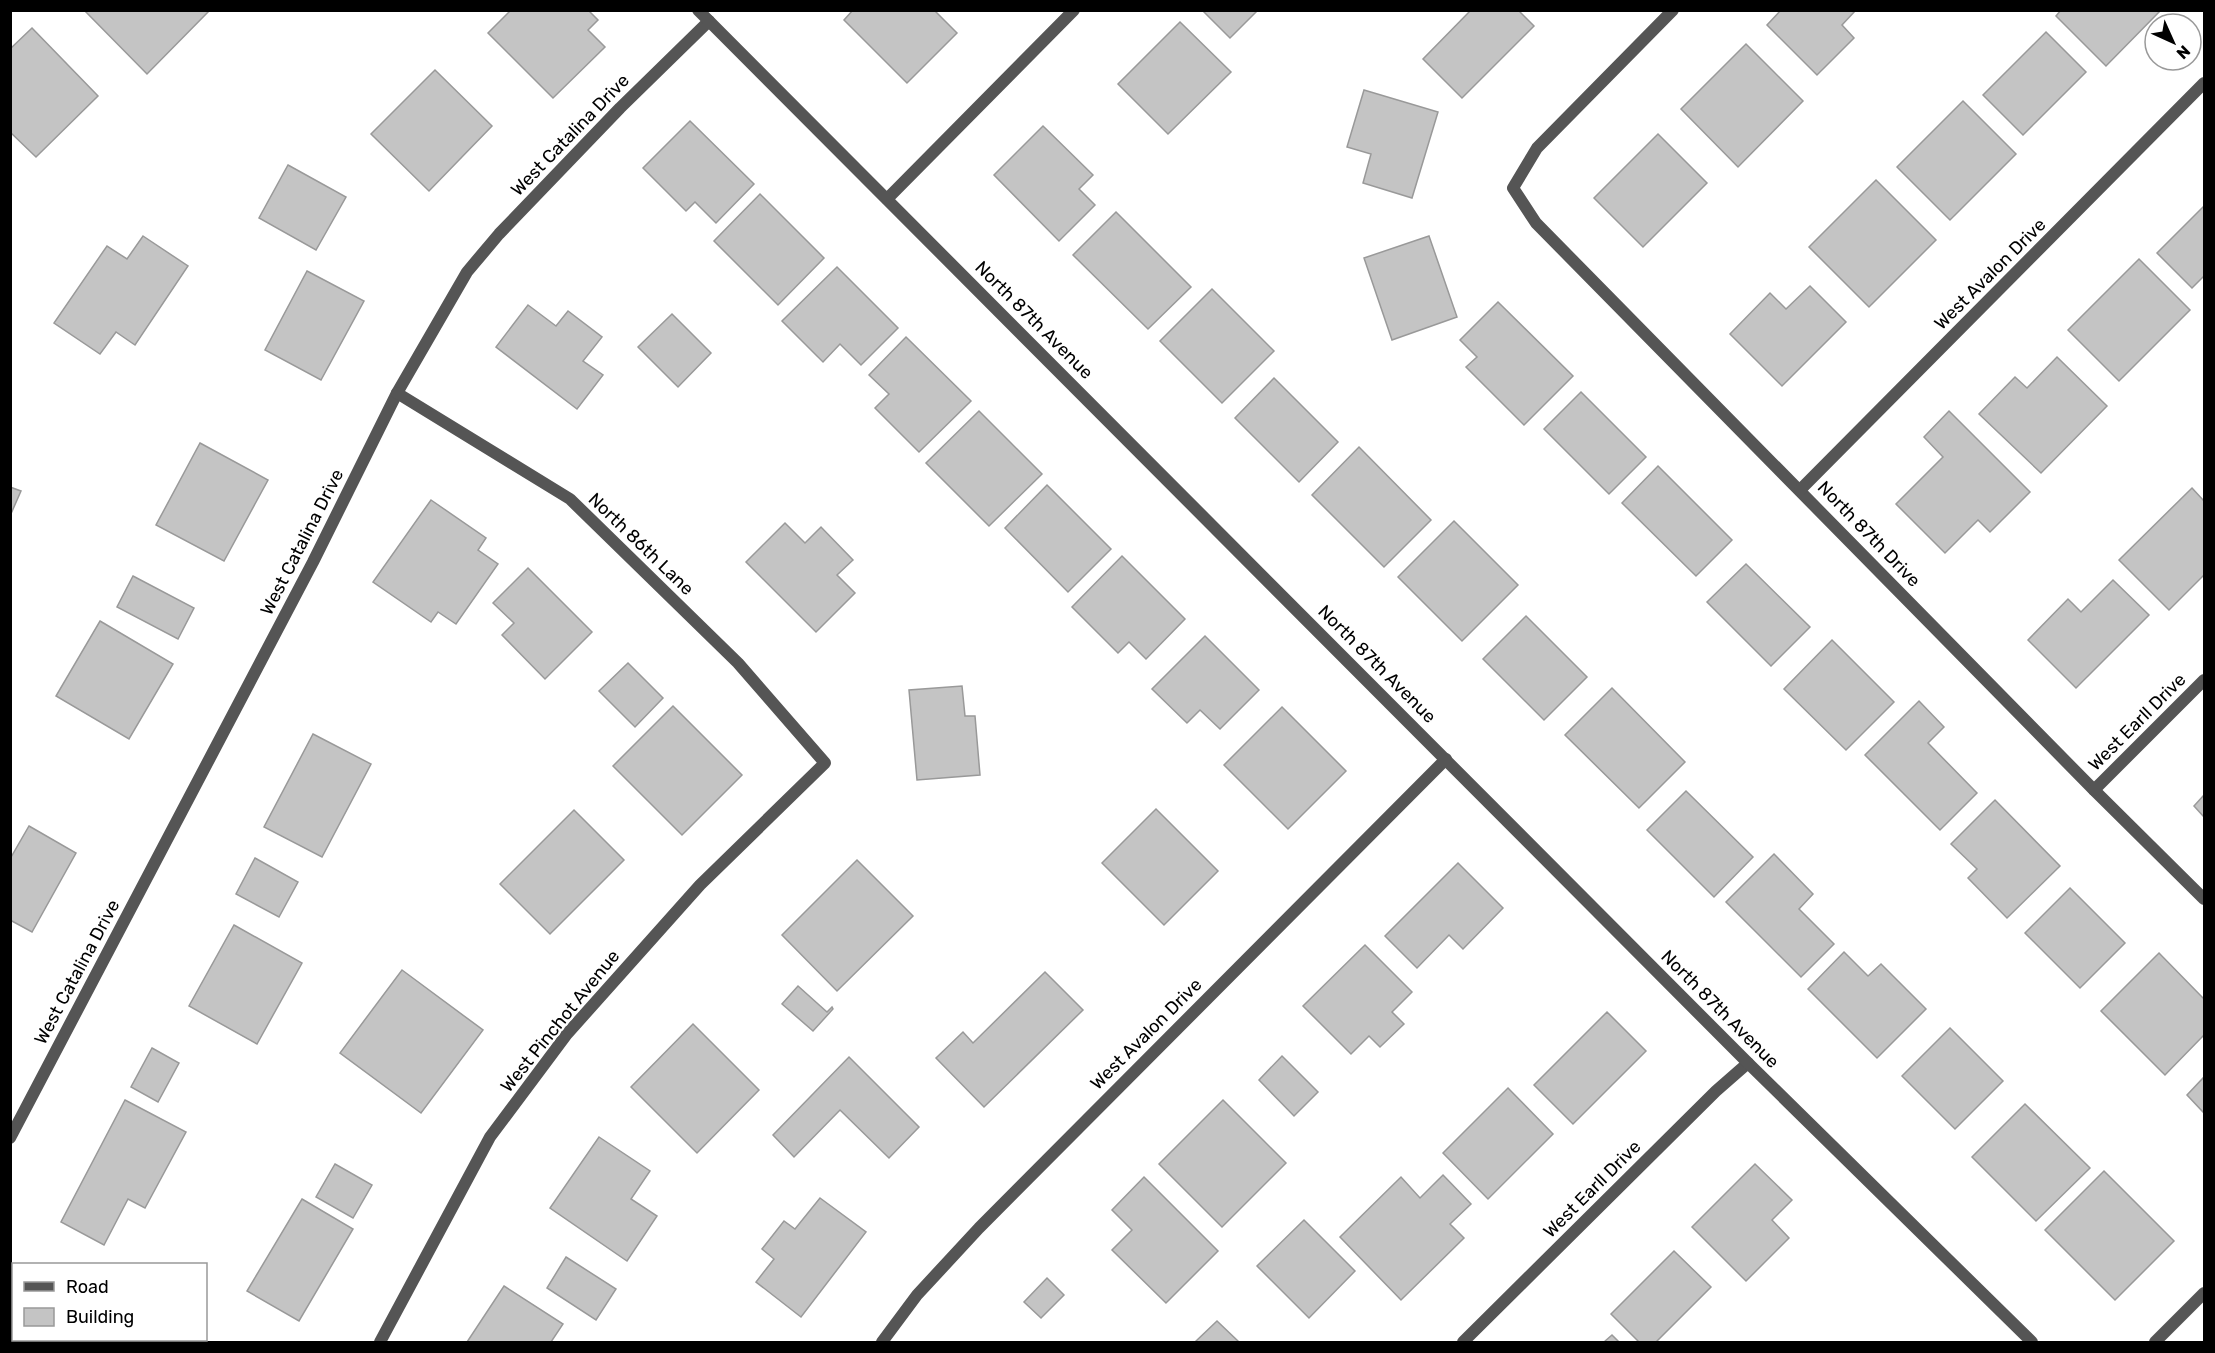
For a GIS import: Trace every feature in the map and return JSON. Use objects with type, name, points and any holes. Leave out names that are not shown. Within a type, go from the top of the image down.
[{"type":"street","name":"North 87th Avenue","points":[[698,10],[1748,1063],[2032,1342]]},
{"type":"street","points":[[887,199],[1074,10]]},
{"type":"street","name":"North 87th Drive","points":[[1673,10],[1537,148],[1513,188],[1536,223],[2094,790],[2205,899]]},
{"type":"street","name":"West Catalina Drive","points":[[10,1138],[307,573],[397,393],[467,272],[499,234],[620,108],[709,21]]},
{"type":"street","name":"West Avalon Drive","points":[[1800,489],[2205,83]]},
{"type":"street","name":"North 86th Lane","points":[[397,393],[570,499],[738,663],[825,764]]},
{"type":"street","name":"West Earll Drive","points":[[2094,790],[2205,680]]},
{"type":"street","name":"West Avalon Drive","points":[[882,1342],[917,1295],[978,1228],[1446,759]]},
{"type":"street","name":"West Pinchot Avenue","points":[[380,1342],[490,1137],[567,1034],[700,885],[825,764]]},
{"type":"street","name":"West Earll Drive","points":[[1463,1342],[1716,1090],[1748,1063]]},
{"type":"street","points":[[2155,1342],[2205,1293]]},
{"type":"building","points":[[84,10],[210,10],[147,74]]},
{"type":"building","points":[[511,10],[588,10],[598,20],[588,30],[605,47],[553,98],[488,33]]},
{"type":"building","points":[[853,10],[934,10],[957,33],[907,83],[844,20]]},
{"type":"building","points":[[1202,10],[1258,10],[1230,38]]},
{"type":"building","points":[[1471,10],[1518,10],[1534,26],[1462,98],[1423,59]]},
{"type":"building","points":[[1781,10],[1856,10],[1842,25],[1854,38],[1817,75],[1767,25]]},
{"type":"building","points":[[2061,10],[2161,10],[2143,12],[2143,28],[2106,66],[2056,16]]},
{"type":"building","points":[[1180,22],[1231,72],[1168,134],[1118,84]]},
{"type":"building","points":[[32,28],[98,96],[36,157],[10,132],[10,49]]},
{"type":"building","points":[[2046,32],[2086,72],[2023,135],[1983,95]]},
{"type":"building","points":[[1746,44],[1803,101],[1738,167],[1681,109]]},
{"type":"building","points":[[435,70],[492,126],[429,191],[371,134]]},
{"type":"building","points":[[1364,90],[1438,112],[1412,198],[1363,183],[1371,154],[1347,147]]},
{"type":"building","points":[[1963,101],[2016,154],[1950,220],[1897,167]]},
{"type":"building","points":[[690,121],[754,184],[716,223],[695,202],[686,211],[643,168]]},
{"type":"building","points":[[1043,126],[1093,175],[1079,189],[1095,205],[1059,241],[994,175]]},
{"type":"building","points":[[1658,134],[1707,183],[1643,247],[1594,198]]},
{"type":"building","points":[[288,165],[346,197],[316,250],[259,218]]},
{"type":"building","points":[[1876,180],[1936,240],[1869,307],[1809,247]]},
{"type":"building","points":[[760,194],[824,258],[778,305],[714,241]]},
{"type":"building","points":[[2204,206],[2204,276],[2192,288],[2157,253]]},
{"type":"building","points":[[1116,212],[1191,287],[1148,329],[1073,255]]},
{"type":"building","points":[[143,236],[188,266],[135,345],[116,332],[100,354],[54,323],[107,246],[127,259]]},
{"type":"building","points":[[1429,236],[1457,317],[1392,340],[1364,258]]},
{"type":"building","points":[[2139,259],[2190,310],[2119,381],[2068,330]]},
{"type":"building","points":[[837,267],[898,328],[861,365],[840,344],[823,362],[782,321]]},
{"type":"building","points":[[307,271],[364,301],[321,380],[265,350]]},
{"type":"building","points":[[1810,286],[1846,322],[1782,386],[1730,334],[1770,293],[1786,309]]},
{"type":"building","points":[[1212,289],[1274,351],[1222,403],[1160,341]]},
{"type":"building","points":[[1498,302],[1573,376],[1524,425],[1466,367],[1477,357],[1460,340]]},
{"type":"building","points":[[528,305],[556,326],[568,311],[602,337],[583,361],[603,375],[577,409],[496,347]]},
{"type":"building","points":[[672,314],[711,353],[678,387],[638,347]]},
{"type":"building","points":[[906,337],[971,401],[919,452],[875,408],[889,394],[869,375]]},
{"type":"building","points":[[2057,357],[2107,406],[2041,473],[1979,414],[2015,377],[2027,388]]},
{"type":"building","points":[[1274,378],[1338,442],[1299,482],[1235,418]]},
{"type":"building","points":[[1581,392],[1646,457],[1609,494],[1544,429]]},
{"type":"building","points":[[979,411],[1042,474],[989,526],[926,463]]},
{"type":"building","points":[[1949,411],[2030,492],[1990,532],[1978,520],[1945,553],[1896,504],[1943,457],[1924,437]]},
{"type":"building","points":[[200,443],[268,480],[224,561],[156,525]]},
{"type":"building","points":[[1359,447],[1431,520],[1384,567],[1312,495]]},
{"type":"building","points":[[1658,466],[1732,540],[1696,576],[1622,503]]},
{"type":"building","points":[[1047,485],[1111,549],[1068,592],[1005,528]]},
{"type":"building","points":[[10,487],[21,491],[10,516]]},
{"type":"building","points":[[2192,488],[2204,501],[2204,575],[2169,610],[2119,560]]},
{"type":"building","points":[[431,500],[486,538],[478,550],[498,564],[456,624],[438,612],[431,622],[373,582]]},
{"type":"building","points":[[1454,521],[1518,585],[1462,641],[1398,577]]},
{"type":"building","points":[[785,523],[805,543],[821,527],[853,560],[837,575],[855,593],[816,632],[746,562]]},
{"type":"building","points":[[1122,556],[1185,619],[1146,659],[1129,642],[1118,653],[1072,607]]},
{"type":"building","points":[[1746,564],[1810,627],[1771,666],[1707,602]]},
{"type":"building","points":[[528,568],[592,632],[545,679],[502,635],[514,623],[493,603]]},
{"type":"building","points":[[133,576],[194,608],[178,639],[117,607]]},
{"type":"building","points":[[2113,580],[2149,615],[2076,688],[2028,640],[2068,599],[2081,612]]},
{"type":"building","points":[[1526,616],[1587,677],[1544,720],[1483,659]]},
{"type":"building","points":[[100,621],[173,664],[129,739],[56,696]]},
{"type":"building","points":[[1205,636],[1259,690],[1220,729],[1200,710],[1187,723],[1152,689]]},
{"type":"building","points":[[1832,640],[1894,702],[1846,750],[1784,689]]},
{"type":"building","points":[[628,663],[663,698],[635,727],[599,691]]},
{"type":"building","points":[[962,686],[965,716],[975,716],[980,775],[917,780],[909,690]]},
{"type":"building","points":[[1612,688],[1685,762],[1639,808],[1565,735]]},
{"type":"building","points":[[1919,701],[1944,727],[1928,743],[1977,793],[1940,830],[1865,755]]},
{"type":"building","points":[[673,706],[742,775],[682,835],[613,766]]},
{"type":"building","points":[[1282,707],[1346,771],[1288,829],[1224,765]]},
{"type":"building","points":[[313,734],[371,764],[322,857],[264,827]]},
{"type":"building","points":[[1686,791],[1753,857],[1714,897],[1647,830]]},
{"type":"building","points":[[2204,795],[2204,817],[2194,806]]},
{"type":"building","points":[[1995,800],[2060,866],[2007,918],[1968,878],[1977,869],[1951,844]]},
{"type":"building","points":[[1156,809],[1218,871],[1164,925],[1102,863]]},
{"type":"building","points":[[574,810],[624,860],[550,934],[500,884]]},
{"type":"building","points":[[29,826],[76,853],[32,932],[10,920],[10,859]]},
{"type":"building","points":[[1774,854],[1813,894],[1799,909],[1834,944],[1801,977],[1726,902]]},
{"type":"building","points":[[255,858],[298,882],[279,917],[236,894]]},
{"type":"building","points":[[857,860],[913,916],[837,991],[782,935]]},
{"type":"building","points":[[1458,863],[1503,908],[1463,949],[1449,935],[1417,968],[1385,936]]},
{"type":"building","points":[[2070,888],[2125,943],[2080,988],[2025,933]]},
{"type":"building","points":[[234,925],[302,963],[257,1044],[189,1006]]},
{"type":"building","points":[[1365,945],[1412,992],[1392,1012],[1404,1024],[1380,1047],[1369,1036],[1351,1054],[1303,1006]]},
{"type":"building","points":[[1844,952],[1868,976],[1881,964],[1926,1009],[1877,1058],[1808,989]]},
{"type":"building","points":[[2159,953],[2204,999],[2204,1035],[2165,1075],[2101,1011]]},
{"type":"building","points":[[402,970],[483,1030],[421,1113],[340,1053]]},
{"type":"building","points":[[1045,972],[1083,1010],[984,1107],[936,1058],[963,1032],[973,1043]]},
{"type":"building","points":[[798,986],[827,1012],[832,1007],[833,1009],[813,1031],[782,1004]]},
{"type":"building","points":[[1607,1012],[1646,1051],[1573,1124],[1534,1085]]},
{"type":"building","points":[[693,1024],[759,1090],[697,1153],[631,1087]]},
{"type":"building","points":[[1950,1028],[2003,1081],[1955,1129],[1902,1076]]},
{"type":"building","points":[[152,1048],[179,1063],[158,1102],[131,1087]]},
{"type":"building","points":[[1282,1056],[1318,1092],[1294,1116],[1259,1080]]},
{"type":"building","points":[[849,1057],[919,1127],[889,1158],[840,1110],[794,1157],[773,1135]]},
{"type":"building","points":[[2204,1077],[2204,1113],[2187,1095]]},
{"type":"building","points":[[1508,1088],[1553,1134],[1488,1199],[1443,1153]]},
{"type":"building","points":[[125,1100],[186,1132],[145,1208],[128,1199],[104,1245],[61,1222]]},
{"type":"building","points":[[1223,1100],[1286,1163],[1222,1227],[1159,1164]]},
{"type":"building","points":[[2025,1104],[2090,1168],[2036,1221],[1972,1157]]},
{"type":"building","points":[[599,1137],[650,1171],[631,1199],[657,1216],[627,1261],[550,1208]]},
{"type":"building","points":[[335,1164],[372,1185],[353,1218],[316,1197]]},
{"type":"building","points":[[1755,1164],[1792,1200],[1772,1220],[1789,1238],[1746,1281],[1692,1227]]},
{"type":"building","points":[[2104,1171],[2174,1241],[2115,1300],[2045,1230]]},
{"type":"building","points":[[1443,1175],[1471,1204],[1450,1224],[1464,1238],[1401,1300],[1340,1237],[1401,1177],[1420,1198]]},
{"type":"building","points":[[1144,1177],[1218,1251],[1166,1303],[1112,1250],[1132,1230],[1112,1210]]},
{"type":"building","points":[[820,1198],[866,1232],[801,1317],[756,1282],[774,1259],[762,1249],[784,1221],[795,1229]]},
{"type":"building","points":[[302,1199],[353,1229],[299,1321],[247,1291]]},
{"type":"building","points":[[1304,1220],[1355,1271],[1309,1318],[1257,1266]]},
{"type":"building","points":[[1674,1251],[1711,1287],[1656,1342],[1639,1342],[1611,1314]]},
{"type":"building","points":[[566,1257],[616,1289],[596,1320],[547,1288]]},
{"type":"building","points":[[1047,1278],[1064,1295],[1041,1318],[1024,1302]]},
{"type":"building","points":[[504,1286],[563,1324],[551,1342],[467,1342]]},
{"type":"building","points":[[12,1314],[12,1341],[80,1341],[10,1342],[10,1316]]},
{"type":"building","points":[[1217,1321],[1239,1342],[1195,1342]]},
{"type":"building","points":[[1612,1335],[1619,1342],[1604,1342]]}]
